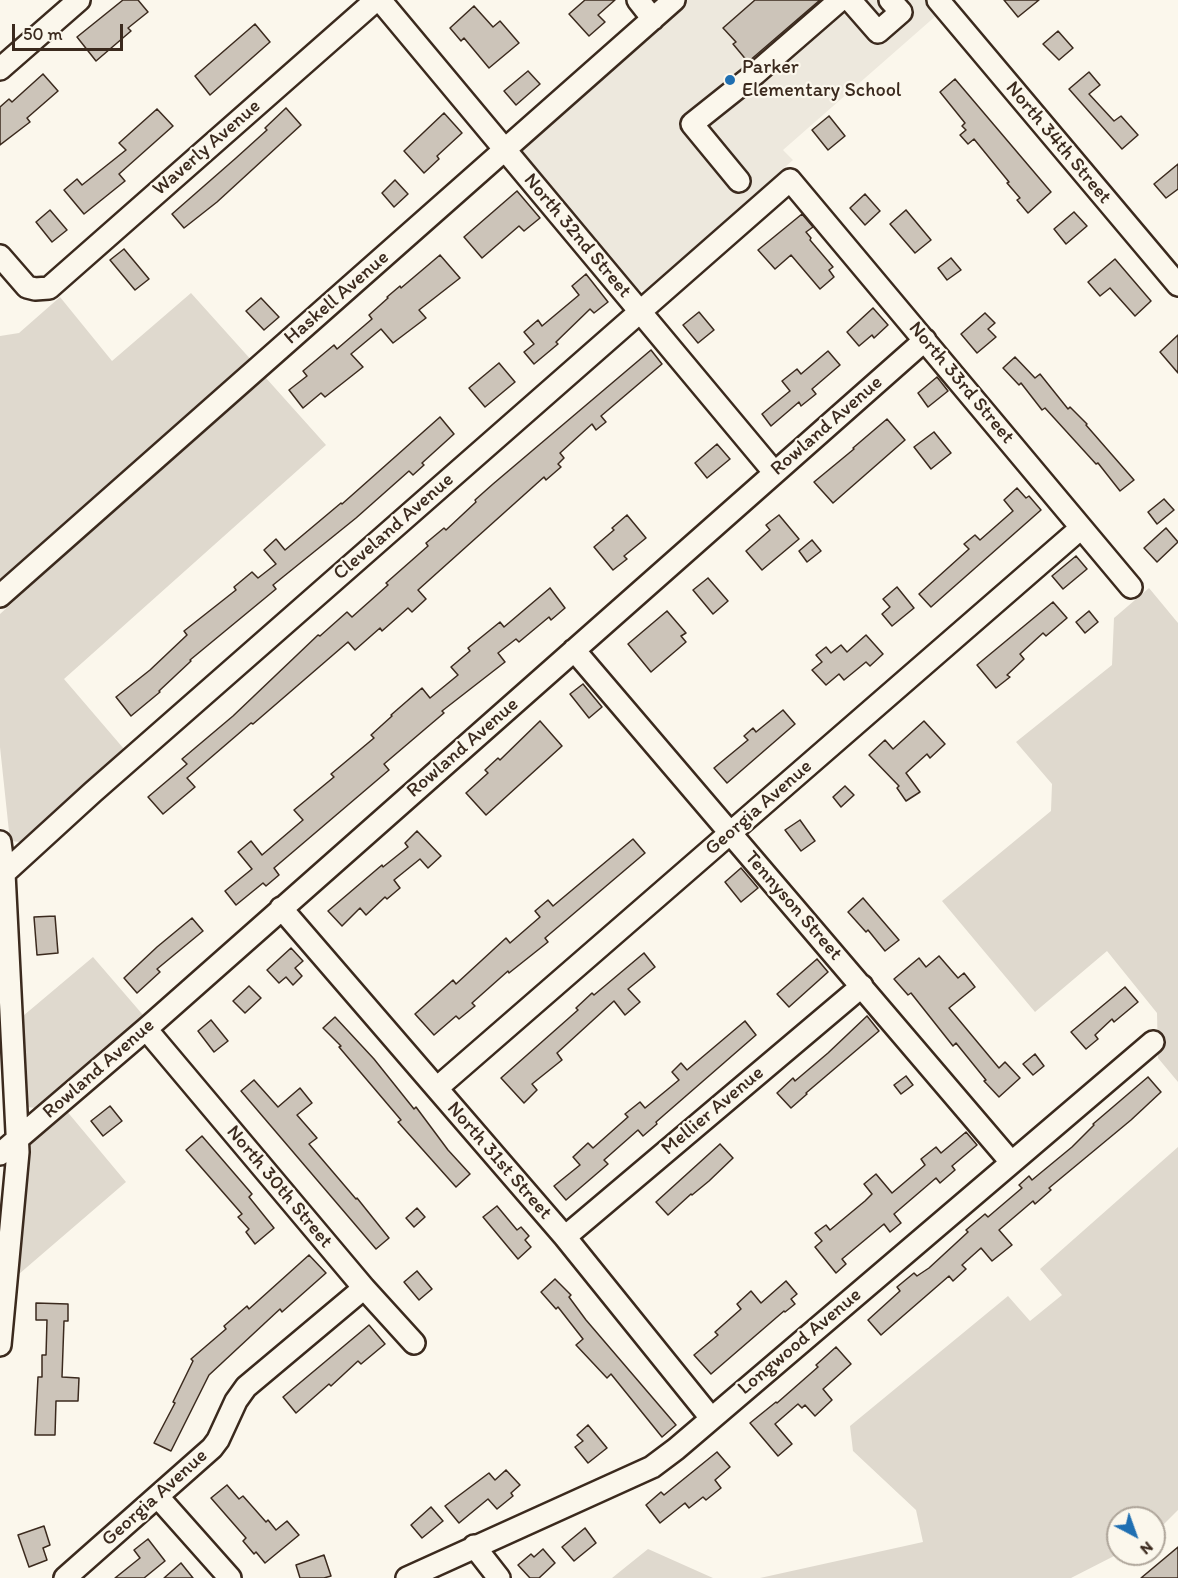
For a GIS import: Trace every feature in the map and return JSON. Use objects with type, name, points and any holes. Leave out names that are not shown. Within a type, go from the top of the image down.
[{"type":"street","points":[[0,69],[79,0]]},
{"type":"street","name":"Waverly Avenue","points":[[0,256],[27,287],[49,288],[376,0]]},
{"type":"street","name":"North 32nd Street","points":[[380,0],[774,472]]},
{"type":"street","points":[[638,0],[653,19]]},
{"type":"street","name":"Haskell Avenue","points":[[0,596],[674,0]]},
{"type":"street","points":[[739,181],[692,124],[756,73],[840,0]]},
{"type":"street","points":[[850,0],[878,32],[901,12],[890,0]]},
{"type":"street","name":"North 34th Street","points":[[938,0],[1178,285]]},
{"type":"street","name":"Cleveland Avenue","points":[[2,875],[102,784],[790,180]]},
{"type":"street","name":"North 33rd Street","points":[[790,180],[1131,587]]},
{"type":"street","name":"Rowland Avenue","points":[[0,1154],[146,1029],[925,340]]},
{"type":"street","name":"Georgia Avenue","points":[[437,1089],[1081,528]]},
{"type":"street","name":"Tennyson Street","points":[[574,650],[1011,1162]]},
{"type":"street","points":[[0,842],[17,1140],[16,1177],[0,1345]]},
{"type":"street","name":"North 31st Street","points":[[281,908],[565,1237],[711,1419]]},
{"type":"street","name":"Mellier Avenue","points":[[565,1237],[862,986]]},
{"type":"street","name":"North 30th Street","points":[[146,1029],[364,1288],[414,1343]]},
{"type":"street","name":"Longwood Avenue","points":[[407,1578],[652,1467],[676,1449],[1152,1042]]},
{"type":"street","name":"Georgia Avenue","points":[[65,1578],[212,1448],[236,1401],[246,1387],[364,1288]]},
{"type":"street","points":[[159,1497],[230,1578]]},
{"type":"street","points":[[474,1546],[499,1578]]},
{"type":"shaded area","name":"Parker Elementary School","points":[[688,0],[927,0],[938,14],[783,150],[793,160],[646,290],[635,290],[522,154],[523,146]]},
{"type":"shaded area","points":[[191,293],[253,362],[0,582],[0,336],[19,333],[60,297],[112,361]]},
{"type":"shaded area","points":[[266,378],[326,445],[64,679],[124,749],[20,842],[10,841],[0,747],[0,614]]},
{"type":"shaded area","points":[[1149,588],[1178,623],[1178,1082],[1158,1058],[1157,1013],[1107,951],[1035,1012],[942,901],[1051,811],[1052,784],[1016,742],[1112,665],[1114,618]]},
{"type":"shaded area","points":[[93,957],[143,1015],[37,1108],[26,1107],[23,1016]]},
{"type":"shaded area","points":[[65,1109],[126,1182],[19,1274],[27,1147],[35,1136]]},
{"type":"shaded area","points":[[1178,1147],[1178,1510],[1166,1522],[1166,1506],[1106,1506],[1106,1560],[1071,1578],[760,1578],[923,1542],[916,1510],[853,1451],[850,1426],[1008,1296],[1030,1321],[1062,1295],[1040,1269]]},
{"type":"shaded area","points":[[648,1549],[713,1578],[612,1578]]},
{"type":"building","points":[[123,0],[138,0],[148,12],[128,28],[131,31],[96,61],[77,37]]},
{"type":"building","points":[[585,0],[615,0],[598,15],[605,22],[589,36],[569,14]]},
{"type":"building","points":[[755,0],[820,0],[748,62],[733,44],[736,42],[723,28]]},
{"type":"building","points":[[1004,0],[1039,0],[1018,17]]},
{"type":"building","points":[[474,6],[493,27],[500,21],[519,43],[489,68],[464,38],[461,41],[450,28]]},
{"type":"building","points":[[255,24],[270,42],[210,95],[195,76]]},
{"type":"building","points":[[1058,31],[1073,48],[1059,60],[1043,44]]},
{"type":"building","points":[[528,71],[540,84],[516,105],[504,91]]},
{"type":"building","points":[[1089,72],[1100,85],[1089,94],[1114,121],[1121,116],[1138,135],[1122,149],[1069,89]]},
{"type":"building","points":[[43,74],[58,91],[27,118],[30,122],[0,145],[0,107],[9,99],[12,102]]},
{"type":"building","points":[[955,79],[1051,192],[1028,213],[1017,200],[1020,198],[1007,183],[1009,182],[974,139],[968,144],[960,135],[966,130],[962,126],[965,123],[940,92]]},
{"type":"building","points":[[286,108],[301,125],[217,202],[184,228],[172,214],[267,130],[265,128]]},
{"type":"building","points":[[157,109],[173,126],[119,174],[125,181],[84,214],[64,190],[77,179],[82,185],[126,150],[119,143]]},
{"type":"building","points":[[444,113],[462,133],[437,156],[439,159],[424,173],[404,151]]},
{"type":"building","points":[[829,116],[845,136],[828,150],[812,130]]},
{"type":"building","points":[[1178,164],[1178,189],[1166,198],[1154,184]]},
{"type":"building","points":[[395,180],[408,194],[394,207],[382,193]]},
{"type":"building","points":[[517,191],[540,218],[524,231],[519,226],[482,258],[464,237]]},
{"type":"building","points":[[865,194],[880,211],[865,225],[850,208]]},
{"type":"building","points":[[50,210],[67,230],[52,242],[36,222]]},
{"type":"building","points":[[906,210],[931,240],[915,253],[890,224]]},
{"type":"building","points":[[1074,212],[1087,226],[1066,244],[1054,229]]},
{"type":"building","points":[[802,214],[813,227],[806,232],[810,240],[833,267],[829,270],[834,277],[820,289],[791,255],[775,269],[758,250]]},
{"type":"building","points":[[124,249],[149,279],[135,290],[110,260]]},
{"type":"building","points":[[440,255],[460,278],[419,310],[426,318],[393,343],[381,329],[351,354],[363,367],[325,397],[321,393],[303,408],[289,390],[307,376],[303,371],[334,345],[337,349],[372,319],[369,315],[387,297]]},
{"type":"building","points":[[951,258],[961,270],[947,280],[938,268]]},
{"type":"building","points":[[1115,259],[1151,301],[1135,316],[1110,288],[1100,296],[1088,282]]},
{"type":"building","points":[[586,274],[608,302],[594,313],[590,309],[556,342],[558,344],[534,364],[524,352],[534,344],[524,332],[538,320],[542,326],[579,295],[572,286]]},
{"type":"building","points":[[261,298],[279,317],[264,330],[246,311]]},
{"type":"building","points":[[873,308],[888,325],[874,338],[872,335],[859,346],[847,332]]},
{"type":"building","points":[[699,312],[714,330],[698,343],[683,325]]},
{"type":"building","points":[[985,313],[995,323],[988,329],[996,337],[977,353],[961,334]]},
{"type":"building","points":[[1178,335],[1178,373],[1160,352]]},
{"type":"building","points":[[651,350],[662,364],[601,416],[606,422],[596,430],[592,424],[560,453],[564,458],[558,464],[561,467],[546,480],[544,477],[418,590],[426,599],[412,612],[408,608],[382,631],[380,628],[355,650],[348,642],[187,778],[195,787],[163,814],[148,797],[187,764],[182,759],[233,716],[318,635],[320,636],[347,612],[352,617],[428,546],[426,543],[444,528],[446,530],[493,484]]},
{"type":"building","points":[[828,351],[840,365],[812,389],[816,394],[801,406],[799,402],[771,426],[762,414],[790,391],[782,381],[797,369],[801,374]]},
{"type":"building","points":[[1015,357],[1035,378],[1040,374],[1068,409],[1070,407],[1087,424],[1134,480],[1120,491],[1098,463],[1096,464],[1045,408],[1042,410],[1021,383],[1019,385],[1003,368]]},
{"type":"building","points":[[499,363],[515,382],[485,407],[469,388]]},
{"type":"building","points":[[937,377],[948,391],[928,407],[918,393]]},
{"type":"building","points":[[440,417],[454,434],[422,463],[424,465],[413,475],[409,471],[356,518],[273,585],[276,589],[190,660],[160,692],[131,716],[116,697],[150,670],[187,635],[184,631],[236,590],[234,587],[252,572],[258,578],[276,564],[264,550],[276,539],[285,550],[342,504]]},
{"type":"building","points":[[887,419],[905,440],[833,503],[814,482]]},
{"type":"building","points":[[934,432],[951,453],[931,469],[914,447]]},
{"type":"building","points":[[717,444],[730,459],[707,478],[695,463]]},
{"type":"building","points":[[1017,488],[1026,498],[1029,496],[1041,510],[931,607],[919,594],[969,549],[964,544],[975,535],[980,540],[1013,511],[1004,500]]},
{"type":"building","points":[[1164,499],[1174,510],[1157,524],[1148,512]]},
{"type":"building","points":[[627,515],[646,538],[624,556],[627,559],[613,570],[594,547]]},
{"type":"building","points":[[779,515],[799,539],[762,570],[746,551],[770,530],[766,525]]},
{"type":"building","points":[[1166,528],[1178,542],[1157,562],[1144,548]]},
{"type":"building","points":[[812,540],[821,551],[807,562],[799,551]]},
{"type":"building","points":[[1076,556],[1087,569],[1063,589],[1052,576]]},
{"type":"building","points":[[708,578],[728,601],[713,614],[693,590]]},
{"type":"building","points":[[897,587],[914,608],[892,626],[882,614],[890,607],[883,599]]},
{"type":"building","points":[[550,588],[565,608],[551,620],[549,617],[519,642],[516,639],[498,653],[505,662],[442,711],[444,713],[384,764],[389,770],[274,868],[279,875],[266,886],[263,883],[236,905],[225,891],[252,869],[238,852],[251,841],[262,855],[303,820],[294,810],[334,777],[331,774],[374,738],[371,735],[391,715],[422,688],[430,698],[458,675],[451,667],[470,651],[468,648],[500,622],[504,627]]},
{"type":"building","points":[[1053,602],[1067,618],[1046,636],[1043,633],[1020,654],[1024,659],[1007,675],[1010,677],[996,688],[977,665]]},
{"type":"building","points":[[667,611],[686,633],[681,636],[686,642],[651,672],[628,644]]},
{"type":"building","points":[[1089,611],[1098,622],[1085,633],[1076,622]]},
{"type":"building","points":[[866,635],[883,654],[870,666],[866,662],[844,680],[839,674],[826,685],[812,670],[822,662],[816,655],[826,647],[831,653],[841,645],[847,652]]},
{"type":"building","points":[[583,684],[602,707],[589,718],[570,694]]},
{"type":"building","points":[[783,710],[795,724],[727,783],[714,768],[748,740],[744,736],[753,728],[756,732]]},
{"type":"building","points":[[540,721],[562,746],[486,815],[466,793],[488,773],[485,770],[498,758],[500,760]]},
{"type":"building","points":[[924,721],[945,744],[930,758],[927,754],[906,773],[920,792],[906,801],[897,788],[899,786],[869,755],[885,740],[893,749]]},
{"type":"building","points":[[845,786],[854,795],[841,807],[833,797]]},
{"type":"building","points":[[800,820],[815,841],[801,851],[785,830]]},
{"type":"building","points":[[417,831],[441,856],[428,868],[420,859],[394,880],[400,888],[387,899],[385,897],[366,915],[360,908],[342,926],[328,911],[382,865],[383,867],[408,847],[405,843]]},
{"type":"building","points":[[633,839],[645,853],[545,938],[548,942],[509,973],[508,971],[472,1003],[475,1006],[459,1019],[456,1016],[434,1035],[415,1014],[453,980],[456,984],[506,938],[510,943],[540,917],[535,911],[548,900],[553,906]]},
{"type":"building","points":[[741,868],[758,888],[741,902],[725,882]]},
{"type":"building","points":[[863,898],[899,940],[885,951],[868,930],[866,932],[848,912]]},
{"type":"building","points":[[55,916],[58,953],[37,955],[34,917]]},
{"type":"building","points":[[192,918],[203,931],[157,969],[160,972],[137,993],[124,978]]},
{"type":"building","points":[[291,948],[303,961],[295,968],[302,976],[293,985],[286,977],[279,983],[267,970]]},
{"type":"building","points":[[644,953],[655,967],[628,989],[640,1002],[625,1015],[614,1001],[557,1053],[562,1060],[532,1084],[537,1090],[524,1103],[501,1078],[578,1010],[576,1008],[592,993],[594,995]]},
{"type":"building","points":[[939,956],[958,978],[964,973],[975,987],[949,1008],[999,1068],[1005,1062],[1020,1078],[999,1097],[956,1043],[953,1046],[911,993],[908,995],[894,979],[919,958],[926,967]]},
{"type":"building","points":[[817,959],[828,972],[789,1007],[777,994]]},
{"type":"building","points":[[249,986],[261,998],[245,1013],[233,1001]]},
{"type":"building","points":[[1125,987],[1138,1002],[1114,1022],[1112,1019],[1095,1035],[1098,1039],[1086,1049],[1071,1032]]},
{"type":"building","points":[[867,1016],[879,1031],[791,1108],[777,1093],[793,1078],[795,1081],[828,1053]]},
{"type":"building","points":[[335,1017],[374,1059],[414,1109],[416,1107],[448,1150],[470,1174],[456,1187],[398,1122],[401,1120],[339,1047],[341,1046],[323,1028]]},
{"type":"building","points":[[211,1020],[228,1041],[214,1052],[198,1031]]},
{"type":"building","points":[[745,1021],[756,1035],[643,1136],[638,1130],[604,1160],[608,1164],[566,1200],[554,1186],[580,1165],[573,1157],[588,1143],[593,1148],[628,1117],[625,1114],[640,1102],[645,1108],[679,1080],[672,1072],[681,1063],[687,1070]]},
{"type":"building","points":[[1035,1054],[1044,1066],[1033,1075],[1023,1064]]},
{"type":"building","points":[[906,1076],[913,1085],[901,1094],[894,1085]]},
{"type":"building","points":[[1148,1077],[1161,1092],[1049,1188],[1051,1190],[1035,1204],[1033,1201],[999,1230],[1012,1245],[992,1261],[981,1248],[962,1265],[966,1269],[953,1281],[949,1276],[881,1335],[868,1320],[900,1291],[897,1287],[914,1273],[917,1276],[929,1268],[968,1232],[966,1230],[985,1214],[988,1217],[1022,1188],[1019,1185],[1029,1176],[1032,1180],[1072,1147],[1093,1124]]},
{"type":"building","points":[[254,1080],[278,1107],[300,1088],[312,1103],[297,1115],[317,1138],[309,1144],[389,1238],[376,1249],[241,1091]]},
{"type":"building","points":[[110,1106],[122,1121],[103,1136],[91,1121]]},
{"type":"building","points":[[966,1132],[977,1145],[952,1166],[955,1170],[940,1183],[936,1178],[894,1214],[901,1223],[890,1232],[884,1224],[842,1259],[846,1264],[836,1273],[815,1247],[822,1241],[815,1233],[826,1225],[830,1230],[865,1201],[872,1194],[864,1184],[876,1174],[892,1193],[925,1165],[921,1159],[936,1147],[941,1153]]},
{"type":"building","points":[[202,1136],[252,1194],[249,1197],[274,1228],[255,1244],[246,1232],[249,1229],[238,1217],[242,1214],[186,1150]]},
{"type":"building","points":[[720,1144],[733,1158],[668,1215],[656,1202]]},
{"type":"building","points":[[497,1206],[517,1230],[521,1227],[529,1236],[525,1240],[531,1247],[518,1259],[483,1217]]},
{"type":"building","points":[[417,1208],[425,1217],[414,1227],[406,1218]]},
{"type":"building","points":[[309,1255],[326,1273],[282,1312],[280,1309],[209,1375],[171,1451],[154,1443],[175,1403],[173,1402],[193,1361],[191,1359],[226,1329],[224,1326],[247,1306],[249,1309]]},
{"type":"building","points":[[417,1271],[432,1289],[419,1300],[404,1282]]},
{"type":"building","points":[[555,1279],[571,1295],[569,1297],[586,1320],[676,1425],[662,1437],[611,1374],[607,1378],[576,1345],[583,1339],[558,1307],[556,1309],[541,1292]]},
{"type":"building","points":[[786,1281],[797,1294],[791,1299],[795,1304],[711,1374],[694,1355],[718,1335],[715,1332],[741,1309],[737,1304],[751,1291],[761,1303]]},
{"type":"building","points":[[36,1303],[68,1304],[68,1321],[64,1321],[62,1377],[79,1378],[78,1401],[56,1401],[55,1435],[35,1435],[38,1377],[42,1377],[42,1355],[46,1355],[47,1320],[36,1320]]},
{"type":"building","points":[[369,1325],[385,1344],[361,1364],[358,1361],[331,1386],[329,1384],[296,1413],[283,1397]]},
{"type":"building","points":[[836,1347],[851,1364],[823,1389],[832,1400],[815,1416],[805,1405],[802,1408],[798,1404],[775,1424],[792,1444],[778,1456],[750,1423],[818,1367],[816,1365]]},
{"type":"building","points":[[588,1425],[607,1448],[588,1463],[575,1447],[583,1441],[577,1435]]},
{"type":"building","points":[[717,1452],[730,1467],[715,1480],[721,1488],[706,1500],[703,1497],[689,1508],[685,1503],[660,1523],[646,1505],[661,1492],[664,1495]]},
{"type":"building","points":[[506,1470],[520,1485],[511,1493],[513,1496],[497,1509],[488,1499],[459,1523],[445,1506],[489,1473],[495,1480]]},
{"type":"building","points":[[227,1485],[239,1499],[243,1496],[276,1530],[287,1521],[299,1535],[265,1563],[243,1541],[246,1538],[211,1498]]},
{"type":"building","points":[[431,1507],[443,1521],[422,1538],[411,1525]]},
{"type":"building","points":[[44,1526],[50,1545],[43,1548],[47,1560],[29,1567],[18,1535]]},
{"type":"building","points":[[585,1528],[596,1543],[574,1561],[562,1547]]},
{"type":"building","points":[[148,1539],[165,1561],[144,1578],[115,1578],[140,1558],[134,1550]]},
{"type":"building","points":[[1178,1547],[1178,1578],[1141,1578],[1155,1566],[1166,1566],[1166,1557]]},
{"type":"building","points":[[543,1549],[555,1563],[539,1578],[530,1578],[518,1565],[531,1554],[534,1557]]},
{"type":"building","points":[[324,1555],[331,1576],[300,1578],[296,1565]]},
{"type":"building","points":[[181,1563],[193,1578],[164,1578]]},
{"type":"place","name":"Parker Elementary School","points":[[730,80]]}]
